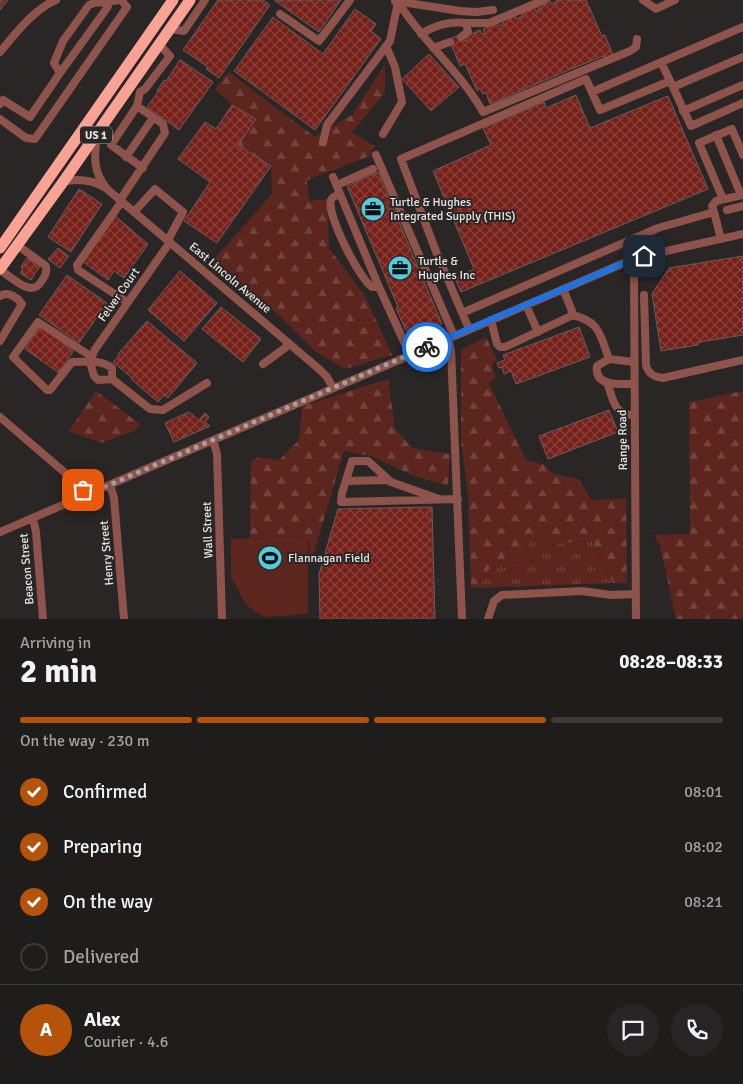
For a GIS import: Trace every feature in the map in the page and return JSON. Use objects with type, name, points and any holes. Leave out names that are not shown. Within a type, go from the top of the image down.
[{"type":"highway","name":"US 1","points":[[0,248],[173,0]]},
{"type":"highway","name":"US 1","points":[[0,269],[97,132],[135,89],[160,44],[190,0]]},
{"type":"street","points":[[0,52],[24,24],[50,2],[56,0]]},
{"type":"street","points":[[30,117],[107,8],[110,0]]},
{"type":"street","points":[[0,118],[26,138],[35,139],[124,12],[127,7],[121,0],[110,0],[89,5],[63,41],[54,63],[60,73]]},
{"type":"street","points":[[170,29],[184,31],[205,0]]},
{"type":"street","points":[[280,14],[319,41],[350,0]]},
{"type":"street","points":[[396,1],[409,0]]},
{"type":"street","points":[[421,34],[448,22],[489,23],[544,0]]},
{"type":"street","points":[[643,0],[656,9],[675,0]]},
{"type":"street","points":[[396,1],[460,11],[493,10]]},
{"type":"street","points":[[396,1],[410,21],[474,96],[483,112],[630,51],[636,47],[637,39]]},
{"type":"street","points":[[323,142],[327,125],[390,41],[396,1]]},
{"type":"street","points":[[461,37],[468,32],[466,23]]},
{"type":"street","points":[[592,92],[743,27]]},
{"type":"street","points":[[433,48],[450,42]]},
{"type":"street","points":[[383,134],[402,102],[395,67],[386,46]]},
{"type":"street","points":[[469,329],[430,237],[401,159],[586,79],[600,110],[743,57]]},
{"type":"street","points":[[661,62],[691,126],[743,103]]},
{"type":"street","points":[[683,111],[743,85]]},
{"type":"street","points":[[128,302],[78,270],[77,264],[165,133],[163,124],[138,106],[135,89]]},
{"type":"street","points":[[0,104],[3,100],[30,117],[42,128]]},
{"type":"street","points":[[138,106],[111,145],[142,168]]},
{"type":"street","points":[[126,157],[153,118]]},
{"type":"street","points":[[723,199],[699,143],[732,129],[743,155]]},
{"type":"street","name":"East Lincoln Avenue","points":[[97,132],[94,161],[98,175],[107,189],[319,369],[327,377],[333,388]]},
{"type":"street","points":[[716,135],[742,195],[716,201],[712,206],[721,239]]},
{"type":"street","points":[[376,154],[451,337],[462,619]]},
{"type":"street","points":[[336,185],[373,170]]},
{"type":"street","points":[[333,177],[410,355]]},
{"type":"street","name":"East Lincoln Avenue","points":[[63,182],[86,180],[107,189]]},
{"type":"street","name":"Felver Court","points":[[91,359],[94,350],[169,241],[183,212],[155,189],[134,212]]},
{"type":"street","points":[[340,194],[330,201],[334,220],[363,280],[372,287],[379,287]]},
{"type":"street","points":[[727,210],[743,206]]},
{"type":"street","points":[[462,313],[653,230],[714,212]]},
{"type":"street","points":[[0,532],[631,260],[743,234]]},
{"type":"street","points":[[344,242],[358,236]]},
{"type":"street","points":[[0,269],[27,288],[32,289],[39,285],[46,274],[45,264],[17,245]]},
{"type":"street","name":"Range Road","points":[[631,260],[634,275],[636,619]]},
{"type":"street","points":[[563,289],[572,315]]},
{"type":"street","points":[[0,296],[3,294],[11,295],[22,304],[1,338]]},
{"type":"street","points":[[644,295],[646,365],[647,370],[655,377],[662,378],[743,360]]},
{"type":"street","points":[[526,305],[538,332]]},
{"type":"street","points":[[490,320],[498,344],[500,347],[505,347],[572,315],[591,320],[600,333],[609,359]]},
{"type":"street","points":[[91,359],[72,362],[50,390],[47,390],[13,357],[38,322],[91,359],[104,362],[112,368],[112,379]]},
{"type":"street","points":[[263,364],[289,343]]},
{"type":"street","points":[[91,359],[94,376],[98,380],[112,379],[150,409],[163,410],[207,383]]},
{"type":"street","points":[[634,362],[609,359],[597,366],[596,370],[598,376],[612,384],[634,384]]},
{"type":"street","points":[[607,382],[622,414],[634,415]]},
{"type":"street","points":[[0,417],[77,483],[86,495]]},
{"type":"street","name":"Wall Street","points":[[213,440],[217,454],[222,619]]},
{"type":"street","points":[[388,480],[366,460],[352,461],[341,502],[458,499]]},
{"type":"street","points":[[346,481],[388,480],[439,499]]},
{"type":"street","name":"Henry Street","points":[[110,485],[114,498],[124,619]]},
{"type":"street","name":"Beacon Street","points":[[33,518],[36,532],[43,619]]},
{"type":"street","points":[[488,619],[494,601],[502,595],[582,590],[611,595],[636,594]]},
{"type":"green space","points":[[385,64],[385,93],[352,132],[375,146],[370,156],[307,180],[309,201],[327,199],[329,248],[364,294],[392,355],[345,369],[316,352],[279,315],[210,264],[272,194],[271,166],[238,145],[256,119],[232,105],[215,89],[229,72],[315,137],[353,114]]},
{"type":"green space","points":[[486,337],[497,360],[492,365],[496,378],[489,383],[526,460],[546,465],[551,473],[579,479],[591,500],[626,498],[627,583],[613,583],[592,541],[562,543],[532,538],[521,561],[489,569],[479,588],[471,587],[468,495],[461,440],[461,351]]},
{"type":"green space","points":[[388,379],[395,428],[412,448],[450,454],[448,486],[412,475],[371,456],[344,451],[311,563],[308,537],[250,538],[251,461],[258,457],[279,460],[299,440],[302,406]]},
{"type":"green space","points":[[96,391],[140,424],[136,430],[101,443],[69,431]]},
{"type":"green space","points":[[743,391],[743,619],[676,619],[660,546],[654,535],[690,534],[689,402]]},
{"type":"green space","name":"Flannagan Field","points":[[308,537],[308,614],[266,617],[255,612],[245,603],[231,577],[231,539]]},
{"type":"green space","points":[[532,538],[562,543],[592,541],[613,583],[479,588],[489,569],[521,561]]},
{"type":"building","points":[[0,0],[8,0],[0,10]]},
{"type":"building","points":[[218,0],[263,0],[270,5],[219,78],[206,69],[208,67],[183,50]]},
{"type":"building","points":[[274,0],[341,0],[319,32]]},
{"type":"building","points":[[550,0],[551,4],[557,0],[586,0],[602,36],[605,35],[613,55],[604,59],[603,56],[490,104],[486,93],[483,94],[480,89],[477,91],[465,64],[460,66],[449,39],[460,35],[467,41],[465,37],[480,30],[482,34],[485,33],[483,29],[498,22],[500,26],[503,25],[502,21],[515,15],[516,19],[522,16],[521,13],[534,7],[536,11],[539,10],[537,6]]},
{"type":"building","points":[[355,9],[376,24],[371,31],[381,39],[315,130],[234,71],[273,17],[323,54]]},
{"type":"building","points":[[429,54],[459,87],[431,111],[402,79]]},
{"type":"building","points":[[180,60],[213,82],[179,130],[147,107],[164,80],[166,81]]},
{"type":"building","points":[[576,95],[590,128],[668,96],[708,189],[461,292],[455,278],[474,269],[433,171],[491,145],[483,128],[544,102],[546,108]]},
{"type":"building","points":[[232,105],[256,119],[238,145],[271,166],[217,243],[184,221],[210,182],[178,159],[205,122],[216,129]]},
{"type":"building","points":[[378,172],[442,324],[411,337],[408,331],[406,331],[396,308],[398,307],[347,186]]},
{"type":"building","points":[[79,189],[102,204],[71,252],[48,237]]},
{"type":"building","points":[[114,215],[148,244],[124,278],[114,271],[108,280],[82,261]]},
{"type":"building","points":[[58,248],[69,256],[60,268],[48,259]]},
{"type":"building","points":[[743,256],[743,335],[661,351],[652,294],[669,268]]},
{"type":"building","points":[[27,258],[40,266],[31,280],[20,273],[23,269],[21,267]]},
{"type":"building","points":[[180,271],[217,303],[184,341],[148,310]]},
{"type":"building","points":[[67,275],[107,303],[79,343],[39,315]]},
{"type":"building","points":[[221,307],[261,339],[243,362],[202,329]]},
{"type":"building","points":[[147,321],[197,363],[168,398],[164,395],[158,402],[113,362]]},
{"type":"building","points":[[40,326],[74,350],[59,373],[25,349]]},
{"type":"building","points":[[579,327],[590,357],[516,384],[511,371],[504,374],[502,367],[499,368],[497,363],[505,360],[503,355]]},
{"type":"building","points":[[609,410],[618,432],[548,459],[539,436]]},
{"type":"building","points":[[189,412],[199,420],[205,413],[209,417],[205,422],[210,426],[174,442],[165,423]]},
{"type":"building","points":[[432,507],[435,619],[320,619],[319,574],[338,509]]},
{"type":"way so far","points":[[83,490],[86,495],[427,347]]},
{"type":"place","name":"Turtle & Hughes Integrated Supply (THIS)","points":[[373,209]]},
{"type":"place","name":"Turtle & Hughes Inc","points":[[400,268]]},
{"type":"place","name":"Flannagan Field","points":[[270,558]]},
{"type":"route","points":[[427,347],[644,256]]}]
